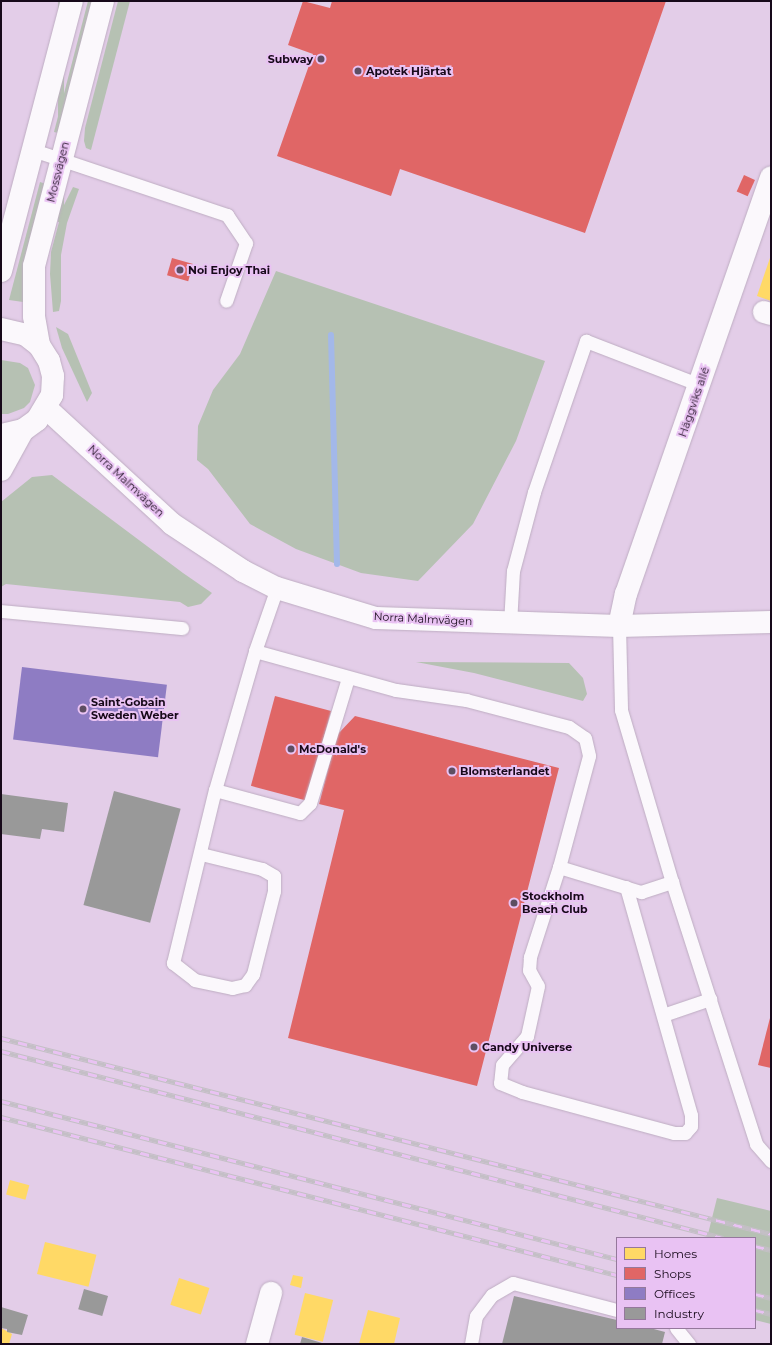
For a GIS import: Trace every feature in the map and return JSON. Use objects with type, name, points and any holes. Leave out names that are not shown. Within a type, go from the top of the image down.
[{"type":"street","points":[[1,271],[72,1]]},
{"type":"street","name":"Mossvägen","points":[[38,345],[34,316],[34,266],[103,1]]},
{"type":"street","name":"Häggviks allé","points":[[619,626],[626,594],[771,178]]},
{"type":"street","name":"Mossvägen","points":[[1,329],[26,335],[38,345],[49,361],[53,376],[52,395],[46,408],[37,420],[23,430],[1,435]]},
{"type":"street","name":"Norra Malmvägen","points":[[46,408],[172,524],[243,571],[277,588],[376,618],[510,624],[619,626],[771,622]]},
{"type":"street","name":"Mossvägen","points":[[1,470],[23,430]]},
{"type":"street","points":[[257,1344],[271,1293]]},
{"type":"lane","points":[[33,150],[227,215],[246,244],[226,301]]},
{"type":"lane","points":[[510,624],[513,570],[534,492],[586,341],[700,385]]},
{"type":"lane","points":[[201,854],[262,869],[274,876],[274,891],[254,974],[245,985],[232,988],[195,980],[173,963],[201,854],[215,790],[255,651],[277,588]]},
{"type":"lane","points":[[1,611],[182,628]]},
{"type":"lane","points":[[619,626],[621,710],[672,882],[756,1144],[771,1161]]},
{"type":"lane","points":[[255,651],[348,678],[396,690],[466,700],[569,727],[585,738],[589,756],[559,867],[530,957],[529,970],[538,986],[527,1036],[502,1065],[500,1083],[522,1092],[674,1133],[685,1133],[691,1126],[691,1114],[626,887]]},
{"type":"lane","points":[[215,790],[300,813],[310,803],[348,678]]},
{"type":"lane","points":[[559,867],[641,892],[672,882]]},
{"type":"lane","points":[[663,1015],[710,999]]},
{"type":"lane","points":[[471,1344],[476,1316],[492,1295],[514,1283],[616,1310]]},
{"type":"lane","points":[[677,1329],[689,1344]]},
{"type":"green space","points":[[58,1],[64,1],[64,222],[58,222]]},
{"type":"green space","points":[[88,1],[93,1],[58,133],[54,132]]},
{"type":"green space","points":[[118,1],[130,1],[91,150],[86,148],[84,141],[85,128]]},
{"type":"green space","points":[[40,182],[46,184],[23,302],[9,300]]},
{"type":"green space","points":[[73,187],[79,189],[67,223],[61,255],[61,301],[59,311],[53,312],[50,274],[51,252],[63,207]]},
{"type":"green space","points":[[276,271],[545,361],[516,441],[473,524],[418,581],[361,573],[296,549],[250,524],[208,469],[197,460],[198,426],[213,390],[240,354]]},
{"type":"green space","points":[[56,327],[68,334],[92,393],[87,402],[62,348]]},
{"type":"green space","points":[[1,360],[20,363],[28,368],[35,385],[30,402],[24,408],[8,414],[1,414]]},
{"type":"green space","points":[[52,475],[212,593],[201,604],[188,607],[180,602],[6,584],[1,587],[1,502],[32,477]]},
{"type":"green space","points":[[416,662],[569,663],[583,678],[587,694],[583,701],[474,673]]},
{"type":"green space","points":[[717,1198],[771,1211],[771,1324],[756,1320],[756,1237],[707,1237]]},
{"type":"building: Homes","points":[[771,255],[771,301],[757,296]]},
{"type":"building: Homes","points":[[10,1180],[29,1185],[25,1200],[6,1194]]},
{"type":"building: Homes","points":[[45,1242],[96,1255],[88,1287],[37,1274]]},
{"type":"building: Homes","points":[[293,1275],[303,1277],[301,1288],[290,1285]]},
{"type":"building: Homes","points":[[179,1278],[209,1288],[201,1315],[170,1305]]},
{"type":"building: Homes","points":[[305,1293],[333,1300],[323,1342],[295,1335]]},
{"type":"building: Homes","points":[[368,1310],[400,1318],[394,1344],[359,1344]]},
{"type":"building: Homes","points":[[1,1328],[12,1334],[9,1344],[1,1344]]},
{"type":"building: Shops","points":[[303,1],[330,8],[332,1],[666,1],[585,233],[400,169],[391,196],[277,156],[313,54],[288,45]]},
{"type":"building: Shops","points":[[744,175],[755,180],[748,196],[737,191]]},
{"type":"building: Shops","points":[[172,258],[193,264],[188,281],[167,275]]},
{"type":"building: Shops","name":"McDonald's","points":[[275,696],[331,711],[307,801],[251,786]]},
{"type":"building: Shops","points":[[355,716],[559,768],[477,1086],[288,1038],[344,810],[319,804],[337,735]]},
{"type":"building: Shops","points":[[771,1014],[771,1068],[758,1065]]},
{"type":"building: Offices","points":[[22,667],[167,685],[158,757],[13,739]]},
{"type":"building: Industry","points":[[114,791],[181,809],[150,923],[83,905]]},
{"type":"building: Industry","points":[[1,794],[68,803],[64,832],[42,829],[40,839],[1,834]]},
{"type":"building: Industry","points":[[84,1289],[108,1296],[102,1316],[78,1309]]},
{"type":"building: Industry","points":[[514,1296],[616,1320],[616,1329],[654,1329],[665,1332],[662,1344],[502,1344]]},
{"type":"building: Industry","points":[[1,1307],[28,1315],[22,1335],[7,1332],[7,1329],[1,1328]]},
{"type":"building: Industry","points":[[302,1337],[322,1343],[331,1344],[300,1344]]},
{"type":"waterway","points":[[331,335],[337,564]]},
{"type":"railway","points":[[1,1038],[771,1234]]},
{"type":"railway","points":[[1,1051],[719,1237]]},
{"type":"railway","points":[[1,1101],[616,1259]]},
{"type":"railway","points":[[1,1117],[616,1275]]},
{"type":"railway","points":[[756,1246],[771,1250]]},
{"type":"railway","points":[[756,1294],[771,1298]]},
{"type":"railway","points":[[756,1310],[771,1314]]},
{"type":"place","name":"Subway","points":[[321,59]]},
{"type":"place","name":"Apotek Hjärtat","points":[[358,71]]},
{"type":"place","name":"Noi Enjoy Thai","points":[[180,270]]},
{"type":"place","name":"Saint-Gobain Sweden Weber","points":[[83,709]]},
{"type":"place","name":"McDonald's","points":[[291,749]]},
{"type":"place","name":"Blomsterlandet","points":[[452,771]]},
{"type":"place","name":"Stockholm Beach Club","points":[[514,903]]},
{"type":"place","name":"Candy Universe","points":[[474,1047]]}]
